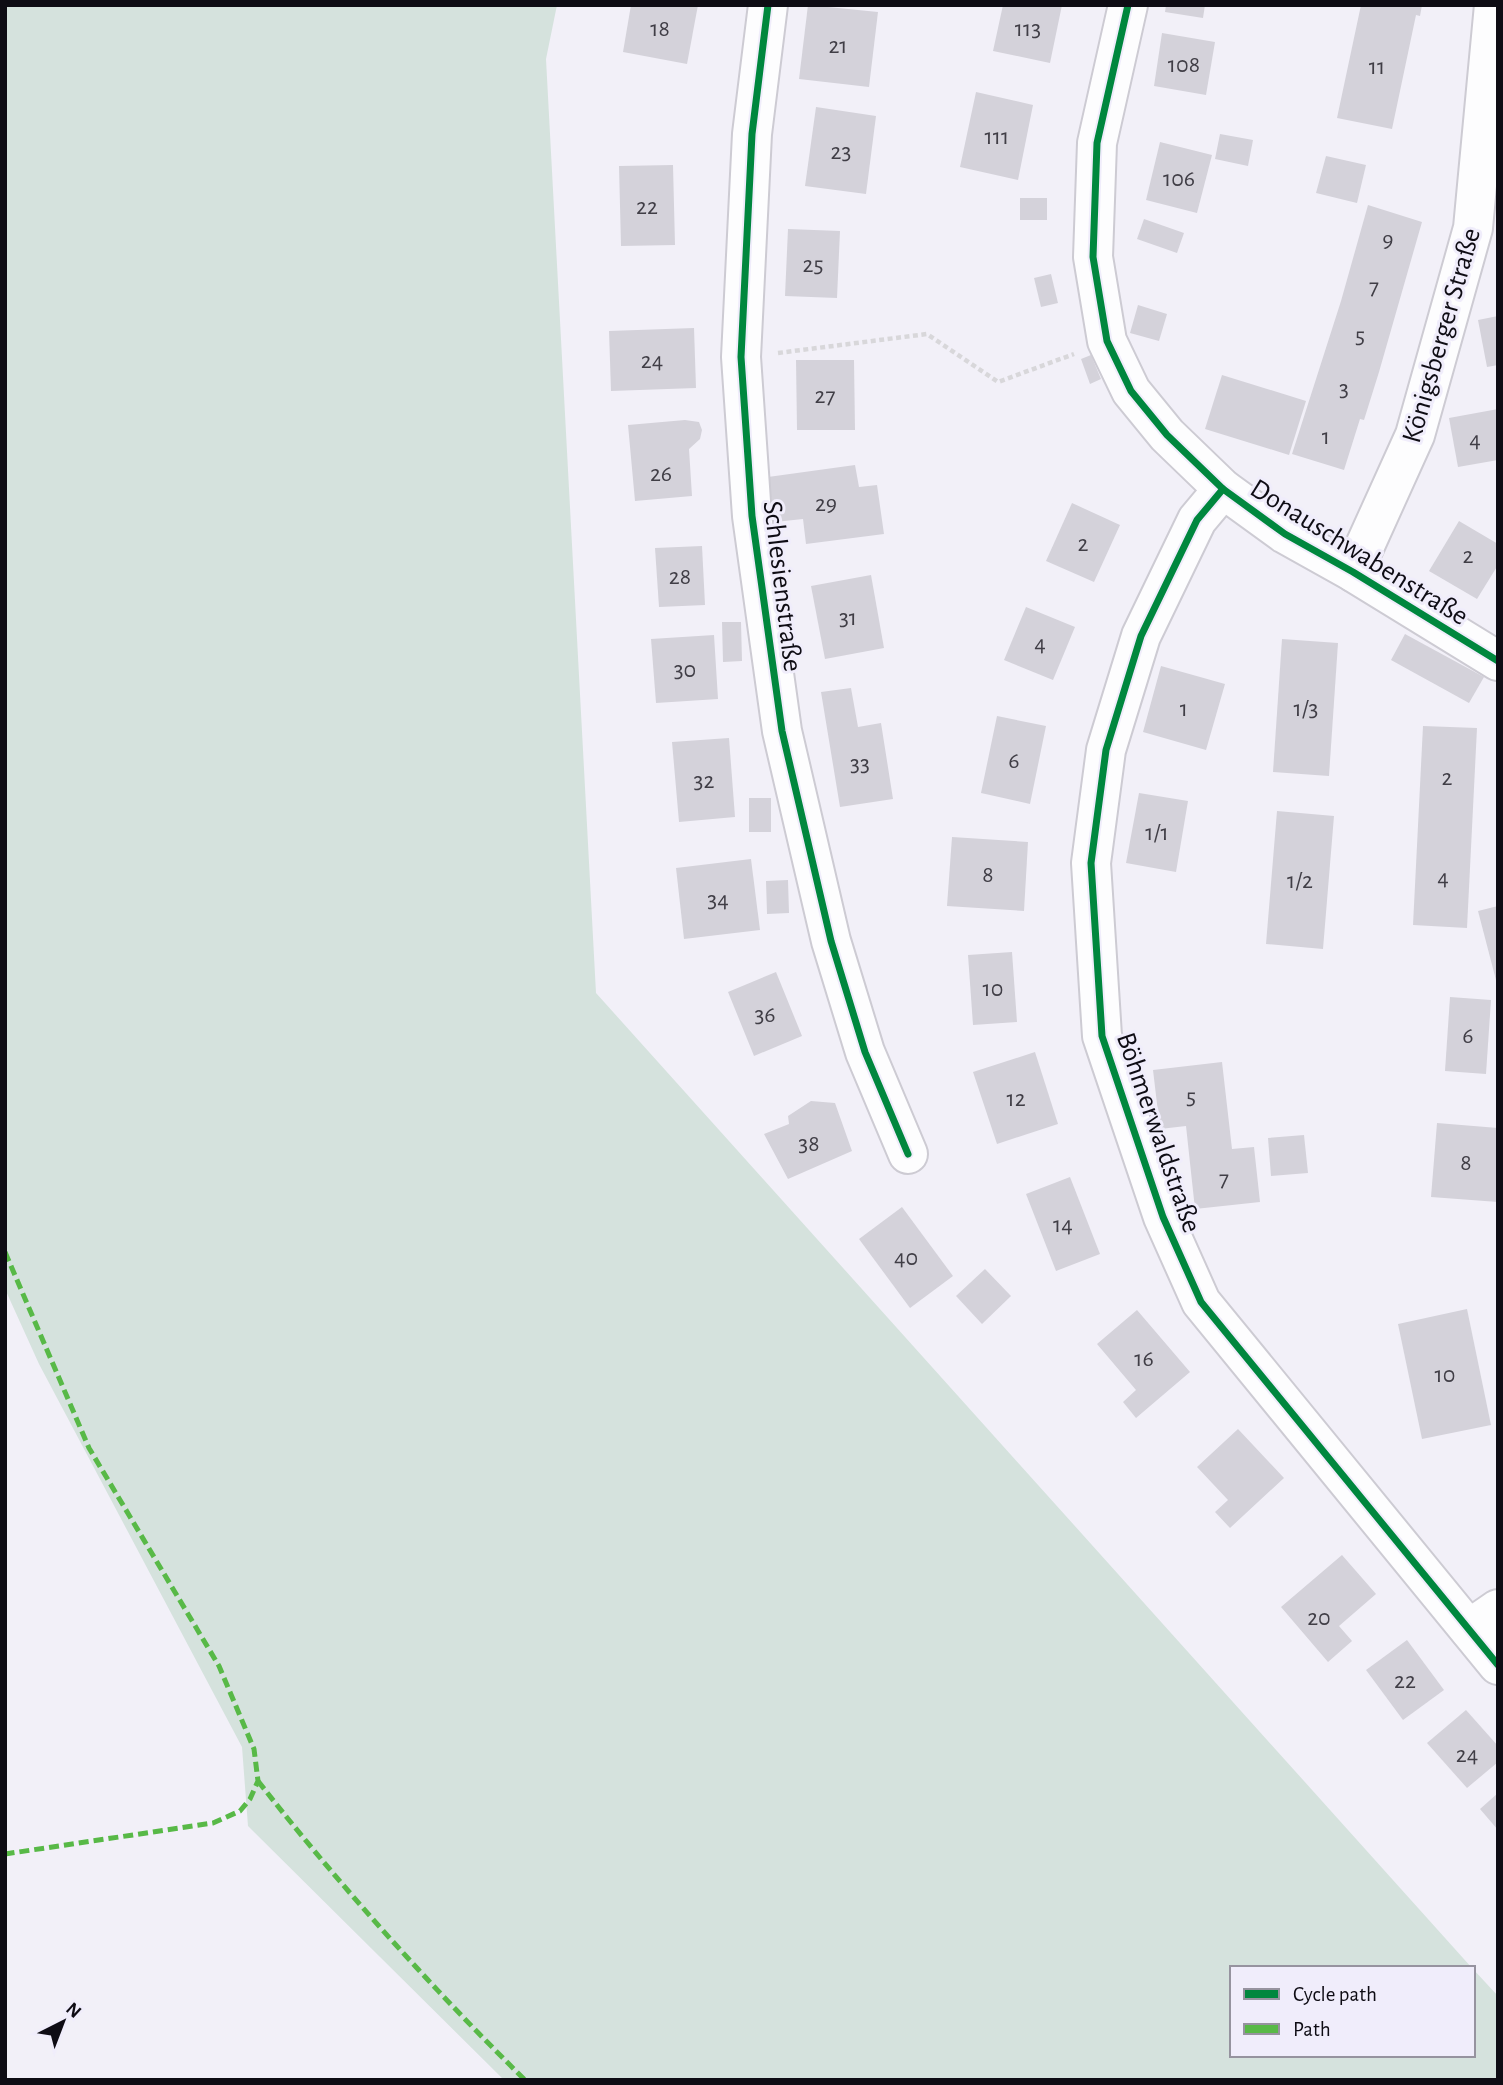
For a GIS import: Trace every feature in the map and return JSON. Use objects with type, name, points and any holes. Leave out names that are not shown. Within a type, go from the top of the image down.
[{"type":"street","name":"Schlesienstraße","points":[[768,5],[752,134],[741,344],[752,516],[782,731],[831,941],[865,1052],[908,1154]]},
{"type":"street","name":"Donauschwabenstraße","points":[[1128,5],[1097,143],[1093,257],[1107,341],[1131,390],[1167,435],[1223,489],[1285,534],[1353,572],[1498,661]]},
{"type":"street","name":"Königsberger Straße","points":[[1353,572],[1415,435],[1473,228],[1495,23]]},
{"type":"street","name":"Böhmerwaldstraße","points":[[1223,489],[1197,520],[1141,636],[1106,750],[1091,863],[1102,1035],[1163,1217],[1201,1302],[1483,1619],[1498,1665]]},
{"type":"path","points":[[782,352],[927,334],[998,382],[1082,350]]},
{"type":"shaded area","points":[[5,5],[557,5],[546,59],[596,993],[1470,1966],[1230,1966],[1230,2057],[1475,2057],[1475,1971],[1498,1996],[1498,2080],[504,2080],[248,1826],[242,1747],[39,1364],[5,1289]]},
{"type":"building","points":[[631,5],[698,5],[687,64],[623,52]]},
{"type":"building","points":[[808,5],[878,12],[869,87],[799,79]]},
{"type":"building","points":[[1003,5],[1062,5],[1050,63],[993,51]]},
{"type":"building","points":[[1166,5],[1205,5],[1203,18],[1165,12]]},
{"type":"building","points":[[1361,5],[1422,5],[1420,16],[1416,15],[1392,129],[1337,118]]},
{"type":"building","points":[[1162,33],[1215,42],[1206,95],[1154,86]]},
{"type":"building","points":[[976,92],[1033,105],[1018,180],[960,167]]},
{"type":"building","points":[[816,107],[876,116],[866,194],[805,186]]},
{"type":"building","points":[[1220,134],[1253,140],[1248,166],[1215,159]]},
{"type":"building","points":[[1160,142],[1212,155],[1197,213],[1146,200]]},
{"type":"building","points":[[1326,156],[1366,165],[1357,203],[1316,193]]},
{"type":"building","points":[[673,165],[675,245],[621,246],[619,166]]},
{"type":"building","points":[[1020,198],[1047,198],[1047,220],[1020,220]]},
{"type":"building","points":[[1368,205],[1422,222],[1364,420],[1360,419],[1344,470],[1292,454],[1341,301]]},
{"type":"building","points":[[1144,219],[1184,233],[1177,253],[1137,239]]},
{"type":"building","points":[[788,229],[840,231],[837,298],[785,296]]},
{"type":"building","points":[[1051,274],[1058,303],[1041,307],[1034,278]]},
{"type":"building","points":[[1138,305],[1167,314],[1159,341],[1130,333]]},
{"type":"building","points":[[1498,316],[1498,365],[1487,367],[1478,320]]},
{"type":"building","points":[[694,328],[696,388],[611,391],[609,331]]},
{"type":"building","points":[[1091,355],[1101,379],[1090,384],[1081,359]]},
{"type":"building","points":[[796,360],[854,360],[855,430],[797,430]]},
{"type":"building","points":[[1222,375],[1306,401],[1289,455],[1205,429]]},
{"type":"building","points":[[1498,409],[1498,460],[1458,467],[1449,418]]},
{"type":"building","points":[[685,420],[699,422],[702,430],[700,439],[689,449],[692,496],[635,501],[628,425]]},
{"type":"building","points":[[855,465],[859,487],[877,485],[884,534],[806,544],[803,519],[775,522],[768,477]]},
{"type":"building","points":[[1072,503],[1120,525],[1094,582],[1046,561]]},
{"type":"building","points":[[1459,521],[1498,544],[1498,565],[1477,599],[1429,571]]},
{"type":"building","points":[[702,546],[705,605],[659,607],[655,548]]},
{"type":"building","points":[[871,575],[884,648],[825,659],[811,586]]},
{"type":"building","points":[[1026,607],[1075,627],[1053,680],[1004,660]]},
{"type":"building","points":[[722,622],[741,622],[742,661],[723,662]]},
{"type":"building","points":[[1405,634],[1484,677],[1469,703],[1391,660]]},
{"type":"building","points":[[714,635],[718,699],[656,703],[651,639]]},
{"type":"building","points":[[1282,639],[1338,643],[1329,776],[1273,772]]},
{"type":"building","points":[[1161,666],[1225,684],[1206,750],[1143,732]]},
{"type":"building","points":[[851,688],[858,727],[881,723],[893,799],[840,807],[821,692]]},
{"type":"building","points":[[997,716],[1046,726],[1030,804],[981,793]]},
{"type":"building","points":[[1423,726],[1477,728],[1467,928],[1413,925]]},
{"type":"building","points":[[729,738],[735,817],[679,822],[672,742]]},
{"type":"building","points":[[1139,793],[1188,801],[1176,872],[1126,863]]},
{"type":"building","points":[[749,798],[771,798],[771,832],[749,832]]},
{"type":"building","points":[[1277,811],[1334,816],[1323,949],[1266,944]]},
{"type":"building","points":[[952,837],[1028,842],[1024,911],[947,906]]},
{"type":"building","points":[[751,859],[760,930],[684,939],[676,868]]},
{"type":"building","points":[[788,880],[789,913],[767,914],[766,881]]},
{"type":"building","points":[[1498,906],[1498,984],[1497,984],[1478,911]]},
{"type":"building","points":[[1012,952],[1017,1022],[973,1025],[968,955]]},
{"type":"building","points":[[776,972],[802,1036],[754,1056],[728,992]]},
{"type":"building","points":[[1450,997],[1491,1000],[1486,1074],[1445,1071]]},
{"type":"building","points":[[1035,1052],[1058,1124],[997,1144],[973,1072]]},
{"type":"building","points":[[1222,1062],[1232,1149],[1254,1147],[1260,1202],[1195,1209],[1186,1126],[1160,1129],[1153,1070]]},
{"type":"building","points":[[811,1101],[835,1103],[852,1151],[788,1179],[764,1134],[789,1124],[788,1116]]},
{"type":"building","points":[[1437,1123],[1498,1128],[1498,1202],[1431,1197]]},
{"type":"building","points":[[1304,1135],[1308,1173],[1271,1176],[1268,1138]]},
{"type":"building","points":[[1070,1177],[1100,1254],[1056,1271],[1026,1194]]},
{"type":"building","points":[[902,1207],[953,1276],[910,1308],[859,1239]]},
{"type":"building","points":[[985,1269],[1011,1296],[982,1324],[956,1296]]},
{"type":"building","points":[[1467,1309],[1491,1425],[1422,1439],[1398,1324]]},
{"type":"building","points":[[1137,1310],[1190,1372],[1136,1418],[1123,1402],[1136,1390],[1097,1344]]},
{"type":"building","points":[[1238,1429],[1284,1478],[1230,1528],[1215,1512],[1228,1500],[1197,1467]]},
{"type":"building","points":[[1342,1555],[1376,1594],[1339,1626],[1352,1641],[1328,1662],[1281,1607]]},
{"type":"building","points":[[1407,1640],[1444,1690],[1403,1720],[1366,1670]]},
{"type":"building","points":[[1466,1710],[1498,1746],[1498,1762],[1467,1788],[1427,1743]]},
{"type":"building","points":[[1498,1793],[1498,1830],[1480,1809]]},
{"type":"marked path","points":[[5,1252],[89,1448],[219,1666],[254,1749],[258,1781],[250,1799],[240,1811],[213,1823],[5,1854]]},
{"type":"marked path","points":[[258,1781],[387,1935],[525,2080]]},
{"type":"cycle path","points":[[768,5],[752,134],[741,357],[752,516],[782,731],[831,941],[865,1052],[908,1154]]},
{"type":"cycle path","points":[[1128,5],[1097,143],[1093,257],[1107,341],[1131,391],[1167,435],[1223,489],[1285,534],[1353,572],[1498,661]]},
{"type":"cycle path","points":[[1223,489],[1197,520],[1141,636],[1106,750],[1091,863],[1102,1036],[1163,1217],[1201,1302],[1498,1665]]}]
